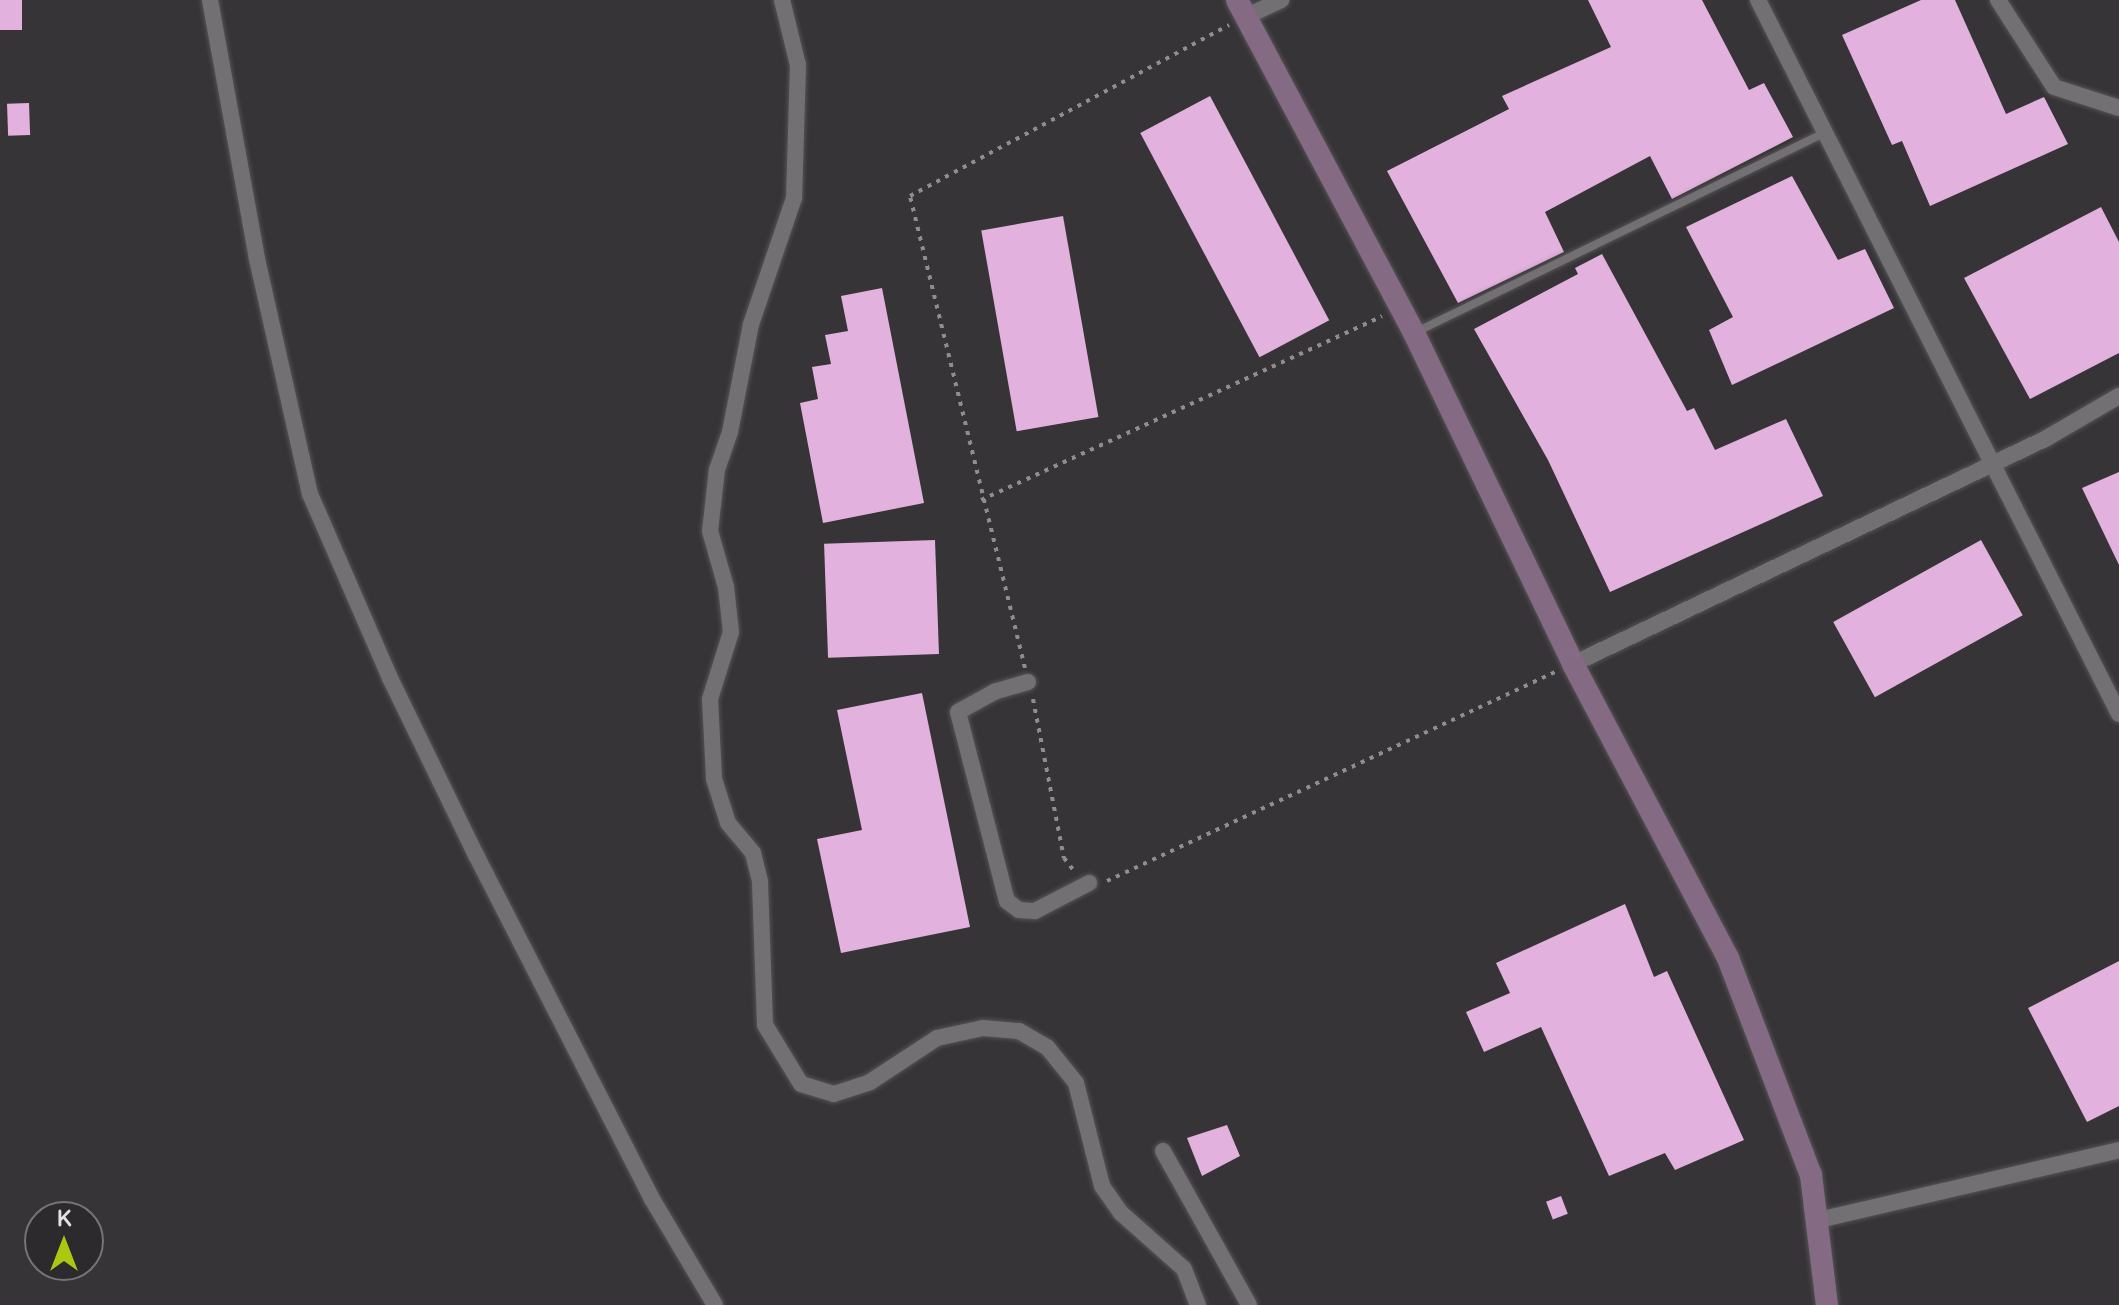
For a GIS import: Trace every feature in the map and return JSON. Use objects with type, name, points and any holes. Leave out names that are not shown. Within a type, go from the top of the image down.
[{"type":"street","points":[[210,0],[257,259],[310,494],[390,678],[476,855],[652,1199],[715,1305]]},
{"type":"street","points":[[782,0],[798,65],[794,198],[751,324],[730,432],[717,469],[710,531],[726,587],[731,632],[710,699],[714,779],[728,823],[753,853],[760,882],[765,1025],[801,1084],[834,1094],[870,1082],[937,1038],[983,1028],[1019,1031],[1047,1047],[1076,1083],[1102,1186],[1121,1213],[1184,1269],[1198,1305]]},
{"type":"street","points":[[1281,0],[1241,8],[1414,333],[1573,664],[1728,958],[1794,1122],[1811,1175],[1819,1220],[1827,1305]]},
{"type":"street","points":[[1758,0],[2119,714]]},
{"type":"street","points":[[1998,0],[2054,87],[2119,108]]},
{"type":"street","points":[[1573,664],[1991,465],[2119,396]]},
{"type":"street","points":[[1028,682],[996,691],[958,712],[1007,901],[1019,910],[1035,911],[1089,883]]},
{"type":"street","points":[[1819,1220],[2119,1150]]},
{"type":"street","points":[[1163,1151],[1249,1305]]},
{"type":"lane","points":[[1414,333],[1826,131]]},
{"type":"path","points":[[1241,8],[910,196],[981,500],[1028,682],[1064,858],[1089,883],[1105,882],[1573,664]]},
{"type":"path","points":[[981,500],[1400,308]]},
{"type":"building","points":[[0,0],[22,0],[22,30],[0,30]]},
{"type":"building","points":[[1588,0],[1702,0],[1749,90],[1764,83],[1793,137],[1672,199],[1650,156],[1545,212],[1564,252],[1458,303],[1387,171],[1509,109],[1502,96],[1611,47]]},
{"type":"building","points":[[1921,0],[1955,0],[2006,114],[2044,97],[2068,144],[1930,206],[1902,141],[1892,145],[1842,35]]},
{"type":"building","points":[[1210,96],[1329,320],[1259,357],[1140,133]]},
{"type":"building","points":[[29,103],[30,135],[8,136],[7,104]]},
{"type":"building","points":[[1792,176],[1838,260],[1865,249],[1894,308],[1732,385],[1709,330],[1733,317],[1686,227]]},
{"type":"building","points":[[2101,207],[2119,242],[2119,353],[2030,399],[1964,278]]},
{"type":"building","points":[[1063,216],[1098,417],[1017,431],[981,230]]},
{"type":"building","points":[[1602,254],[1687,411],[1694,408],[1715,450],[1786,419],[1823,496],[1610,592],[1548,460],[1474,329],[1578,274],[1575,268]]},
{"type":"building","points":[[882,288],[924,503],[823,523],[800,403],[818,399],[812,367],[831,364],[825,335],[848,331],[841,296]]},
{"type":"building","points":[[2119,472],[2119,565],[2082,488]]},
{"type":"building","points":[[935,540],[939,654],[828,658],[824,544]]},
{"type":"building","points":[[1981,540],[2023,615],[1875,697],[1833,622]]},
{"type":"building","points":[[922,693],[970,927],[841,953],[817,839],[862,830],[837,710]]},
{"type":"building","points":[[1625,904],[1654,977],[1667,971],[1744,1140],[1675,1170],[1665,1153],[1609,1176],[1541,1027],[1484,1052],[1466,1012],[1510,993],[1496,963]]},
{"type":"building","points":[[2119,961],[2119,1106],[2087,1122],[2028,1008]]},
{"type":"building","points":[[1227,1125],[1240,1156],[1202,1176],[1187,1138]]},
{"type":"building","points":[[1561,1196],[1568,1214],[1553,1219],[1546,1202]]}]
